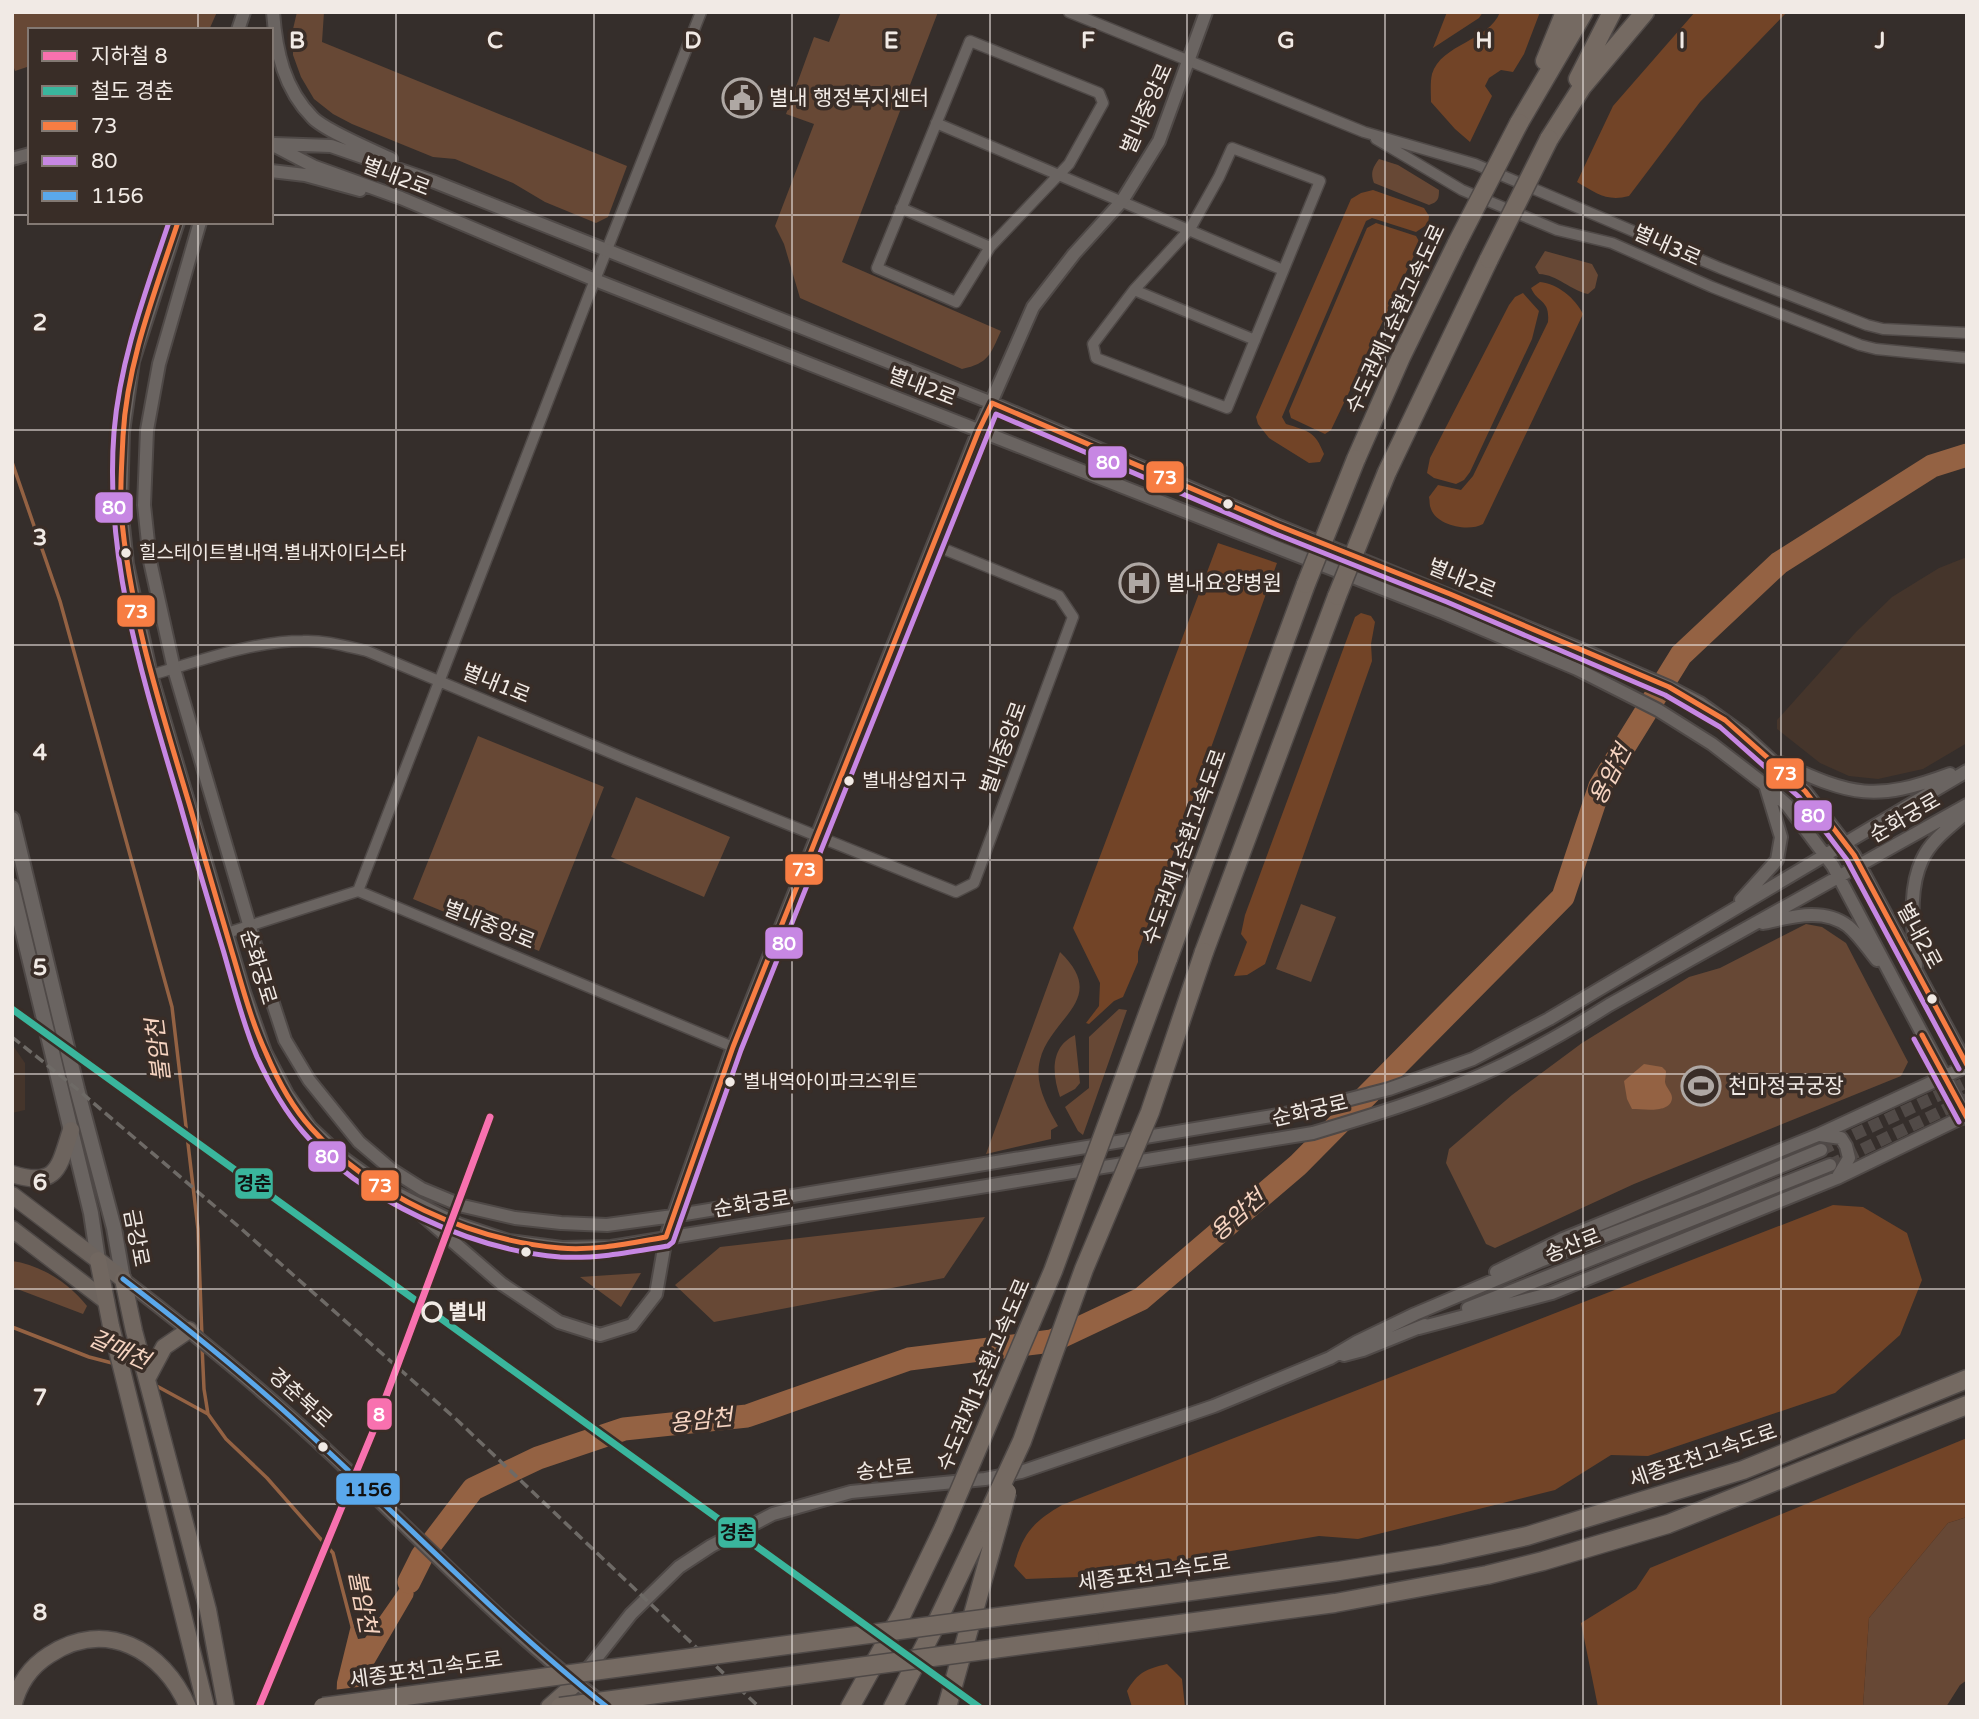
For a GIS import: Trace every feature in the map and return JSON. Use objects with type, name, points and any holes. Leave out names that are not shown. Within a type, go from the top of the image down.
[{"type":"highway","points":[[1519,123],[1565,12]]},
{"type":"highway","name":"수도권제1순환고속도로","points":[[850,1707],[903,1612],[944,1527],[1053,1271],[1306,584],[1356,459],[1401,357],[1457,243],[1519,123],[1584,12]]},
{"type":"highway","points":[[893,1707],[991,1522],[1084,1269],[1150,1112],[1204,952],[1337,596],[1387,472],[1612,12]]},
{"type":"highway","points":[[1549,139],[1582,87],[1645,12]]},
{"type":"highway","name":"금강로","points":[[99,1259],[111,1326],[135,1427],[192,1643],[206,1707]]},
{"type":"highway","name":"금강로","points":[[123,1279],[208,1610],[226,1707]]},
{"type":"highway","points":[[148,1377],[164,1348],[188,1330]]},
{"type":"highway","name":"세종포천고속도로","points":[[323,1707],[1339,1571],[1440,1555],[1527,1536],[1743,1470],[1967,1378]]},
{"type":"highway","points":[[560,1707],[1335,1602],[1487,1575],[1668,1524],[1967,1405]]},
{"type":"highway","points":[[947,1707],[960,1664],[991,1522]]},
{"type":"highway","points":[[13,1707],[22,1682],[37,1662],[61,1647],[86,1639],[113,1639],[142,1651],[167,1671],[188,1707]]},
{"type":"highway","points":[[550,1707],[576,1683]]},
{"type":"highway","points":[[565,1707],[576,1683]]},
{"type":"main road","name":"금강로","points":[[12,819],[114,1228],[123,1279]]},
{"type":"main road","name":"금강로","points":[[12,887],[91,1213],[99,1259]]},
{"type":"main road","points":[[12,1174],[40,1180],[50,1175],[58,1168],[71,1130]]},
{"type":"main road","name":"경춘북로","points":[[12,1195],[123,1279]]},
{"type":"main road","points":[[12,1230],[106,1301]]},
{"type":"street","points":[[265,28],[272,12]]},
{"type":"street","points":[[272,12],[276,47],[287,83],[314,119],[435,182]]},
{"type":"street","points":[[227,933],[358,891],[702,12]]},
{"type":"street","name":"별내3로","points":[[1069,12],[1364,131],[1475,164],[1720,268],[1867,325],[1883,329],[1967,333]]},
{"type":"street","name":"별내중앙로","points":[[399,1195],[502,1284],[559,1322],[600,1335],[632,1325],[656,1294],[666,1237],[733,1046],[979,430],[1033,307],[1074,254],[1122,201],[1159,141],[1206,12]]},
{"type":"street","points":[[970,41],[1099,93],[1103,103],[1069,164],[1059,176],[990,247],[956,302],[877,268],[970,41]]},
{"type":"street","points":[[936,123],[1283,270]]},
{"type":"street","name":"별내3로","points":[[1364,131],[1462,190],[1557,230],[1612,243],[1712,287],[1860,345],[1875,349],[1967,358]]},
{"type":"street","name":"별내2로","points":[[273,144],[331,146],[435,182],[992,402],[1279,526],[1669,687],[1743,734],[1805,791],[1859,866],[1967,1065]]},
{"type":"street","name":"별내2로","points":[[273,145],[315,167],[401,198],[595,280],[1430,607],[1577,669],[1658,710],[1765,784],[1787,806],[1825,855],[1944,1077],[1961,1096],[1966,1116]]},
{"type":"street","points":[[1232,148],[1320,181],[1227,408],[1096,358],[1093,344],[1134,290],[1190,229],[1232,148]]},
{"type":"street","points":[[273,171],[305,175],[340,186],[401,198]]},
{"type":"street","points":[[901,208],[990,247]]},
{"type":"street","name":"순화궁로","points":[[177,224],[133,361],[123,432],[121,506],[127,564],[151,675],[265,1052],[287,1094],[310,1127],[343,1158],[380,1185],[399,1195],[458,1224],[509,1241],[574,1248],[611,1247],[1313,1133],[1396,1108],[1481,1075],[1559,1036],[1609,1005],[1967,805]]},
{"type":"street","name":"순화궁로","points":[[200,224],[159,364],[147,430],[144,505],[150,561],[174,668],[285,1040],[309,1080],[359,1142],[392,1170],[422,1189],[463,1206],[515,1217],[607,1226],[1246,1121],[1308,1110],[1389,1089],[1473,1059],[1549,1019],[1967,769]]},
{"type":"street","points":[[1134,290],[1255,341]]},
{"type":"street","name":"별내중앙로","points":[[816,835],[956,892],[974,883],[1073,617],[1059,596],[934,545]]},
{"type":"street","name":"별내1로","points":[[151,675],[271,643],[303,640],[330,642],[366,651],[816,835]]},
{"type":"street","points":[[1771,759],[1815,779],[1851,791],[1884,793],[1918,786],[1967,769]]},
{"type":"street","points":[[1734,908],[1777,860],[1782,837],[1765,784]]},
{"type":"street","points":[[1916,971],[1913,891],[1923,859],[1944,832],[1967,812]]},
{"type":"street","name":"별내중앙로","points":[[358,891],[733,1046]]},
{"type":"street","points":[[1749,926],[1799,915],[1828,916],[1848,927],[1892,978]]},
{"type":"street","points":[[1415,1314],[1563,1238],[1818,1135],[1967,1065]]},
{"type":"street","points":[[1419,1328],[1552,1293],[1837,1178],[1966,1116]]},
{"type":"street","points":[[1818,1135],[1840,1138],[1846,1146],[1849,1158],[1837,1178]]},
{"type":"street","name":"송산로","points":[[576,1683],[631,1614],[679,1567],[711,1546],[773,1514],[851,1492],[985,1479],[1021,1472],[1214,1406],[1330,1358],[1415,1314],[1540,1261],[1821,1150]]},
{"type":"street","name":"송산로","points":[[1330,1358],[1363,1350],[1830,1165]]},
{"type":"street","name":"경춘북로","points":[[123,1279],[226,1360],[514,1628],[607,1707]]},
{"type":"shaded area","points":[[12,12],[217,12],[210,28],[28,28],[28,67],[15,71],[12,62]]},
{"type":"shaded area","points":[[297,12],[324,12],[322,42],[627,166],[608,217],[596,223],[545,202],[513,183],[455,159],[433,157],[333,114],[314,99],[301,77],[293,55],[293,29]]},
{"type":"shaded area","points":[[841,12],[938,12],[842,262],[1001,331],[987,357],[971,367],[962,369],[800,298],[784,244],[775,226],[814,124],[786,114],[814,37],[829,42]]},
{"type":"shaded area","points":[[1447,12],[1483,12],[1479,18],[1433,48]]},
{"type":"shaded area","points":[[1500,12],[1540,12],[1524,54],[1513,72],[1501,70],[1489,78],[1485,86],[1492,96],[1470,142],[1431,102],[1432,74],[1445,56],[1486,30]]},
{"type":"shaded area","points":[[1695,12],[1787,12],[1700,102],[1629,196],[1608,197],[1577,182],[1613,106]]},
{"type":"shaded area","points":[[1379,159],[1398,165],[1439,190],[1437,200],[1429,205],[1374,183],[1373,170]]},
{"type":"shaded area","points":[[1373,190],[1424,208],[1429,216],[1428,224],[1416,232],[1372,218],[1366,221],[1282,417],[1286,424],[1305,431],[1317,441],[1324,454],[1320,462],[1309,463],[1269,438],[1256,417],[1351,199]]},
{"type":"shaded area","points":[[1376,223],[1416,236],[1420,243],[1331,430],[1325,434],[1291,418],[1289,411],[1367,228]]},
{"type":"shaded area","points":[[1545,251],[1592,264],[1598,275],[1595,288],[1588,294],[1552,277],[1539,274],[1535,267]]},
{"type":"shaded area","points":[[1540,282],[1565,293],[1583,314],[1483,524],[1454,526],[1434,515],[1429,497],[1438,485],[1461,490],[1473,476],[1548,322],[1545,305],[1531,288]]},
{"type":"shaded area","points":[[1523,293],[1539,311],[1532,339],[1470,472],[1464,480],[1456,484],[1434,478],[1427,473],[1430,458],[1509,305],[1515,297]]},
{"type":"shaded area","points":[[1218,543],[1277,563],[1138,952],[1138,962],[1123,997],[1114,1001],[1089,1024],[1086,1023],[1099,1006],[1100,983],[1073,928]]},
{"type":"shaded area","points":[[1967,557],[1967,743],[1923,769],[1878,779],[1849,776],[1820,763],[1777,729],[1777,720],[1856,632],[1892,597],[1939,568]]},
{"type":"shaded area","points":[[1361,613],[1371,616],[1375,622],[1371,644],[1372,661],[1265,964],[1247,975],[1234,976],[1247,942],[1241,934],[1245,915],[1355,617]]},
{"type":"shaded area","points":[[478,736],[604,787],[539,951],[413,899]]},
{"type":"shaded area","points":[[636,797],[730,837],[704,897],[611,857]]},
{"type":"shaded area","points":[[1301,904],[1336,917],[1311,982],[1276,969]]},
{"type":"shaded area","name":"천마정국궁장","points":[[1806,924],[1822,927],[1846,943],[1908,1062],[1901,1076],[1634,1184],[1495,1248],[1486,1244],[1446,1163],[1449,1149],[1512,1095],[1582,1043],[1689,977],[1720,968]]},
{"type":"shaded area","points":[[1060,952],[1074,969],[1079,983],[1078,996],[1073,1008],[1046,1045],[1039,1069],[1040,1086],[1058,1126],[1051,1130],[1051,1139],[986,1154]]},
{"type":"shaded area","points":[[1119,1009],[1127,1010],[1083,1135],[1065,1107],[1089,1088],[1089,1037]]},
{"type":"shaded area","points":[[1075,1035],[1080,1083],[1060,1097],[1055,1079],[1055,1062],[1061,1047]]},
{"type":"shaded area","points":[[12,1044],[25,1063],[25,1110],[12,1113]]},
{"type":"shaded area","points":[[1644,1064],[1662,1067],[1666,1071],[1665,1082],[1672,1098],[1662,1109],[1632,1109],[1627,1099],[1624,1081]]},
{"type":"shaded area","points":[[1833,1205],[1863,1207],[1907,1233],[1922,1280],[1900,1335],[1835,1393],[1648,1456],[1611,1455],[1555,1490],[1358,1539],[1319,1536],[1079,1577],[1026,1579],[1014,1566],[1021,1545],[1030,1530],[1062,1505]]},
{"type":"shaded area","points":[[985,1217],[944,1278],[714,1322],[675,1285],[720,1247]]},
{"type":"shaded area","points":[[12,1261],[33,1266],[63,1283],[87,1306],[83,1314],[12,1287]]},
{"type":"shaded area","points":[[641,1273],[621,1307],[580,1277]]},
{"type":"shaded area","points":[[1967,1438],[1967,1517],[1948,1523],[1869,1618],[1863,1707],[1598,1707],[1581,1623],[1636,1589],[1650,1568]]},
{"type":"shaded area","points":[[1967,1517],[1967,1680],[1960,1685],[1946,1707],[1863,1707],[1869,1618],[1948,1523]]},
{"type":"shaded area","points":[[422,1556],[413,1597],[364,1681],[359,1707],[336,1707],[337,1682],[352,1621],[358,1639],[365,1638]]},
{"type":"shaded area","points":[[1167,1664],[1182,1679],[1185,1707],[1132,1707],[1127,1691],[1135,1679],[1148,1670]]},
{"type":"pier","points":[[423,1552],[426,1556],[417,1596],[400,1582]]},
{"type":"pier","points":[[366,1686],[363,1707],[332,1707],[333,1690]]},
{"type":"waterway","name":"용암천","points":[[409,1582],[422,1556],[473,1489],[538,1458],[624,1429],[747,1416],[909,1359],[1052,1341],[1141,1299],[1298,1165],[1563,897],[1600,786],[1681,655],[1779,563],[1932,466],[1967,455]]},
{"type":"waterway","name":"불암천","points":[[12,462],[60,601],[172,1007],[198,1229],[202,1338]]},
{"type":"waterway","name":"갈매천","points":[[12,1327],[89,1357],[116,1364]]},
{"type":"waterway","name":"불암천","points":[[202,1346],[208,1414],[226,1439],[267,1478],[333,1553],[352,1626]]},
{"type":"waterway","name":"갈매천","points":[[153,1384],[208,1414]]},
{"type":"tunnel","points":[[1821,1150],[1967,1082]]},
{"type":"tunnel","points":[[1830,1165],[1967,1099]]},
{"type":"railway","points":[[12,1037],[238,1226],[457,1420],[759,1707]]},
{"type":"metro line","name":"8","points":[[259,1707],[372,1434],[490,1117]]},
{"type":"rail line","name":"경춘","points":[[12,1009],[979,1707]]},
{"type":"transit line","name":"80","points":[[168,224],[128,352],[114,432],[112,480],[115,527],[121,574],[141,666],[239,1006],[267,1077],[296,1124],[327,1157],[386,1200],[420,1217],[491,1244],[560,1257],[614,1254],[668,1246],[673,1242],[741,1050],[996,414],[1276,534],[1447,602],[1665,695],[1720,727],[1799,797],[1847,860],[1959,1069]]},
{"type":"transit line","name":"73","points":[[177,224],[136,354],[123,436],[121,510],[125,548],[148,661],[247,1003],[275,1073],[304,1120],[336,1152],[393,1194],[425,1210],[492,1235],[560,1248],[600,1247],[666,1237],[733,1047],[992,403],[1279,526],[1450,594],[1669,687],[1725,720],[1805,791],[1854,855],[1967,1065]]},
{"type":"transit line","name":"73","points":[[1922,1035],[1967,1118]]},
{"type":"transit line","name":"80","points":[[1914,1039],[1959,1122]]},
{"type":"transit line","name":"1156","points":[[123,1279],[262,1391],[491,1607],[607,1707]]},
{"type":"place","name":"별내 행정복지센터","points":[[742,98]]},
{"type":"place","name":"힐스테이트별내역.별내자이더스타","points":[[126,553]]},
{"type":"place","name":"별내요양병원","points":[[1139,583]]},
{"type":"place","name":"별내상업지구","points":[[849,781]]},
{"type":"place","name":"별내역아이파크스위트","points":[[730,1082]]},
{"type":"place","name":"천마정국궁장","points":[[1701,1086]]},
{"type":"place","name":"별내","points":[[432,1312]]}]
